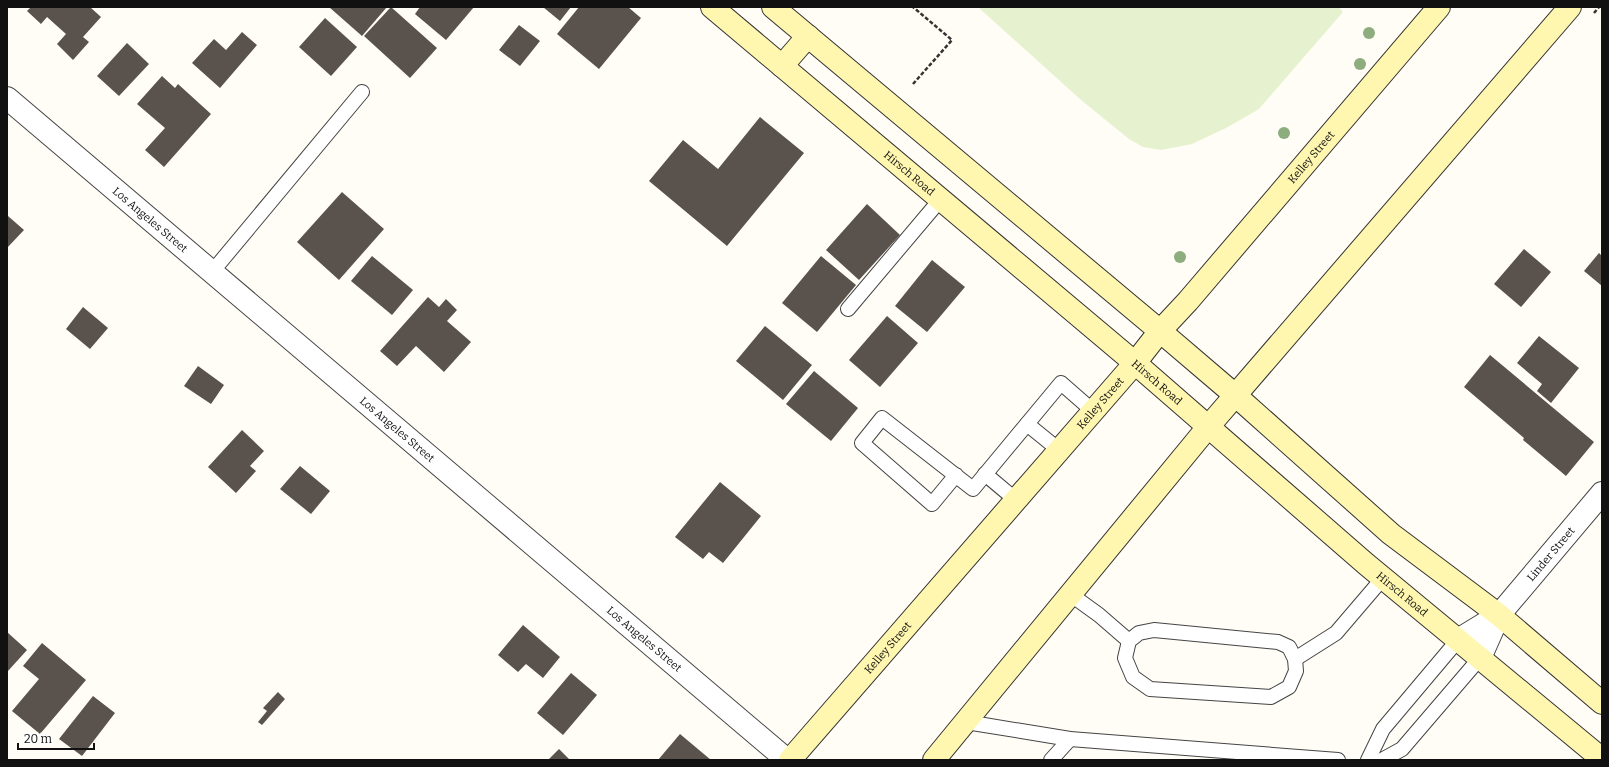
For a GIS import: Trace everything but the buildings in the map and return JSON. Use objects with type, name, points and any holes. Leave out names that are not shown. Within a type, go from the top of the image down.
[{"type":"main road","name":"Hirsch Road","points":[[712,7],[1135,363],[1382,578],[1602,759]]},
{"type":"main road","points":[[773,7],[1160,331],[1235,395],[1391,534],[1499,615],[1602,703]]},
{"type":"main road","name":"Kelley Street","points":[[790,760],[1135,363],[1160,331],[1188,301],[1439,7]]},
{"type":"main road","points":[[934,760],[1235,395],[1570,7]]},
{"type":"main road","points":[[782,66],[808,36]]},
{"type":"street","name":"Los Angeles Street","points":[[7,98],[787,760]]},
{"type":"street","name":"Linder Street","points":[[1480,658],[1499,615],[1602,493]]},
{"type":"street","name":"Linder Street","points":[[1458,640],[1499,615]]},
{"type":"lane","points":[[212,272],[362,92]]},
{"type":"lane","points":[[848,309],[940,200]]},
{"type":"lane","points":[[956,475],[932,504],[862,443],[882,418],[956,475],[973,489],[1061,382],[1093,411]]},
{"type":"lane","points":[[1027,424],[1059,450]]},
{"type":"lane","points":[[985,474],[1016,500]]},
{"type":"lane","points":[[1295,659],[1336,633],[1382,578]]},
{"type":"lane","points":[[1070,594],[1099,615],[1129,641]]},
{"type":"lane","points":[[1154,630],[1278,642],[1289,647],[1295,659],[1296,671],[1289,687],[1271,697],[1150,689],[1132,677],[1125,658],[1129,641],[1140,633],[1154,630]]},
{"type":"lane","points":[[1368,760],[1383,729],[1458,640]]},
{"type":"lane","points":[[1382,760],[1402,749],[1480,658]]},
{"type":"lane","points":[[966,722],[1070,739],[1338,760]]},
{"type":"lane","points":[[1051,760],[1070,739]]},
{"type":"path","points":[[913,7],[952,40],[913,84]]},
{"type":"green space","points":[[1339,7],[1343,12],[1259,109],[1228,127],[1192,144],[1161,150],[1143,147],[1129,139],[1081,100],[979,8]]}]
